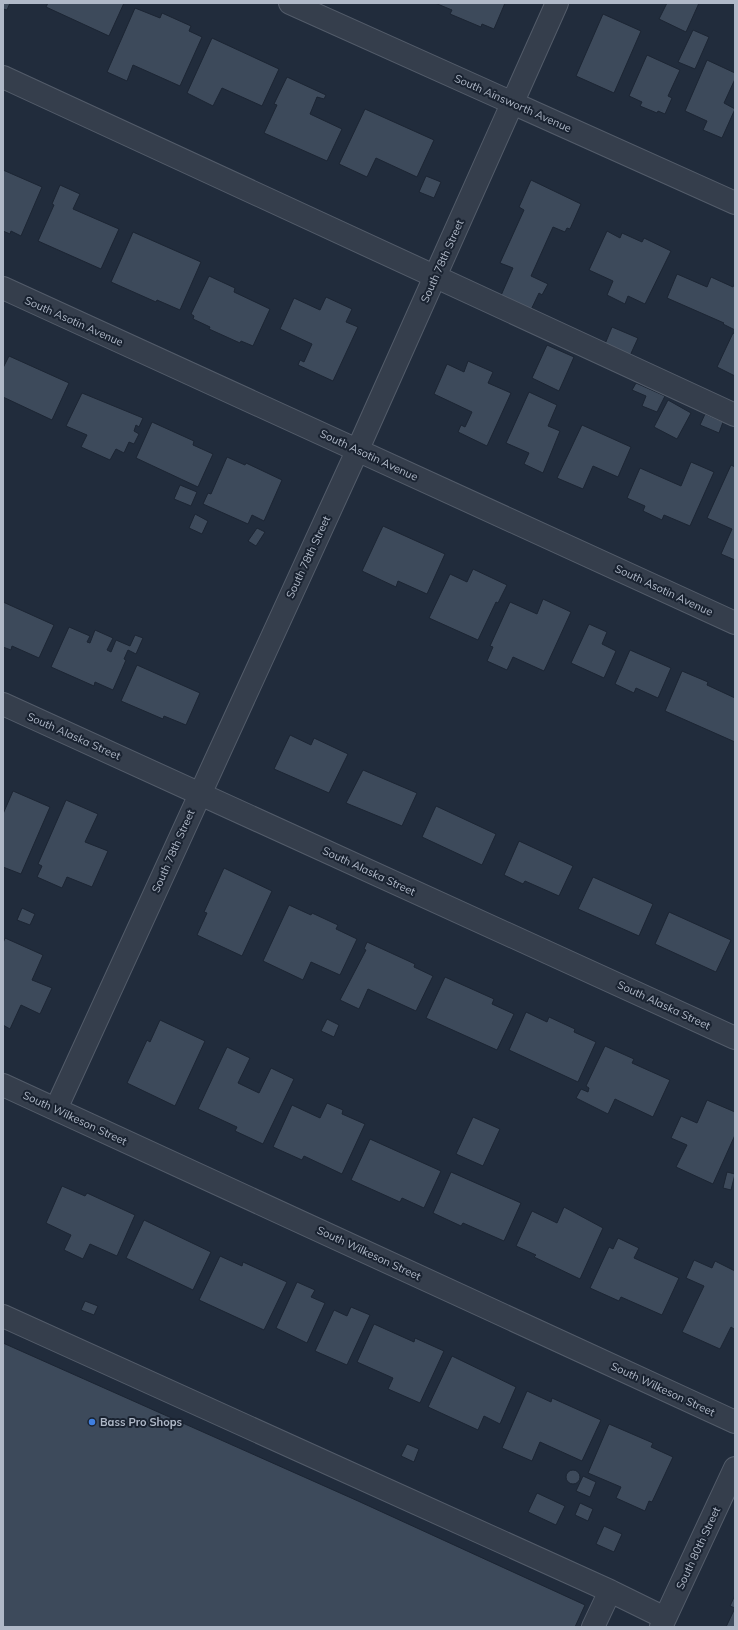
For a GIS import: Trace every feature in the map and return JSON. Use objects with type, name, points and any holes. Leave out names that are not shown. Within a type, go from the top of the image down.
[{"type":"street","name":"South Ainsworth Avenue","points":[[290,3],[735,203]]},
{"type":"street","name":"South 78th Street","points":[[56,1109],[199,793],[358,449],[557,3]]},
{"type":"street","points":[[3,77],[735,415]]},
{"type":"street","name":"South Asotin Avenue","points":[[3,288],[358,449],[735,623]]},
{"type":"street","name":"South Alaska Street","points":[[3,704],[735,1038]]},
{"type":"street","name":"South Wilkeson Street","points":[[3,1085],[735,1422]]},
{"type":"street","points":[[3,1316],[610,1591],[663,1623]]},
{"type":"street","name":"South 80th Street","points":[[663,1623],[735,1468]]},
{"type":"street","points":[[593,1627],[610,1591]]},
{"type":"building","points":[[3,3],[10,3],[7,10],[3,9]]},
{"type":"building","points":[[48,3],[124,3],[109,36],[46,7]]},
{"type":"building","points":[[435,3],[505,3],[494,29],[482,24],[481,27],[450,14],[452,10]]},
{"type":"building","points":[[667,3],[699,3],[686,32],[659,19]]},
{"type":"building","points":[[135,8],[160,18],[162,13],[191,26],[189,31],[202,37],[180,86],[133,65],[127,81],[107,72]]},
{"type":"building","points":[[603,14],[641,31],[614,93],[576,76]]},
{"type":"building","points":[[693,30],[709,37],[695,69],[678,62]]},
{"type":"building","points":[[212,38],[279,69],[262,106],[222,88],[213,106],[187,93]]},
{"type":"building","points":[[647,55],[680,70],[668,96],[672,98],[665,114],[658,111],[657,113],[640,106],[642,102],[629,96]]},
{"type":"building","points":[[707,60],[735,73],[735,79],[724,103],[735,109],[722,138],[703,130],[707,121],[685,111]]},
{"type":"building","points":[[287,77],[326,95],[324,99],[317,97],[310,114],[342,129],[327,161],[264,133],[277,105],[274,104]]},
{"type":"building","points":[[365,109],[434,140],[417,177],[376,158],[367,177],[339,164]]},
{"type":"building","points":[[3,170],[42,187],[21,236],[11,231],[10,234],[3,231]]},
{"type":"building","points":[[426,176],[441,182],[434,198],[419,192]]},
{"type":"building","points":[[531,180],[581,204],[570,229],[567,228],[565,232],[553,227],[531,276],[548,284],[542,295],[539,293],[529,314],[499,300],[513,268],[500,263],[524,210],[519,207]]},
{"type":"building","points":[[60,185],[80,194],[73,209],[119,229],[101,269],[38,241],[54,205],[52,204]]},
{"type":"building","points":[[607,231],[620,238],[622,233],[642,242],[644,238],[671,251],[645,304],[628,296],[625,304],[607,295],[613,281],[589,270]]},
{"type":"building","points":[[133,232],[201,262],[180,310],[157,300],[156,302],[111,282]]},
{"type":"building","points":[[677,274],[707,287],[711,277],[733,287],[735,282],[735,330],[723,324],[724,323],[667,298]]},
{"type":"building","points":[[209,276],[235,288],[234,292],[270,309],[253,346],[241,341],[240,343],[209,329],[210,327],[193,319],[194,316],[191,314]]},
{"type":"building","points":[[326,297],[352,309],[346,322],[358,327],[333,381],[298,365],[300,360],[304,362],[312,344],[280,329],[294,298],[320,310]]},
{"type":"building","points":[[612,327],[638,338],[628,360],[603,349]]},
{"type":"building","points":[[733,333],[735,334],[735,376],[717,367]]},
{"type":"building","points":[[547,345],[574,357],[559,391],[532,378]]},
{"type":"building","points":[[9,356],[69,383],[52,420],[3,397],[3,368]]},
{"type":"building","points":[[468,361],[493,372],[488,383],[511,393],[487,446],[458,432],[461,425],[465,427],[472,412],[434,394],[447,364],[464,372]]},
{"type":"building","points":[[636,383],[665,396],[657,412],[642,406],[646,396],[632,390]]},
{"type":"building","points":[[529,392],[557,405],[548,426],[560,431],[543,473],[524,464],[529,453],[506,443]]},
{"type":"building","points":[[82,393],[143,418],[139,427],[136,425],[134,431],[139,434],[134,444],[129,442],[124,453],[116,449],[110,460],[81,447],[87,435],[66,426]]},
{"type":"building","points":[[668,400],[691,413],[677,439],[654,427]]},
{"type":"building","points":[[705,414],[723,422],[719,433],[700,425]]},
{"type":"building","points":[[152,422],[194,441],[193,445],[213,454],[198,487],[136,458]]},
{"type":"building","points":[[582,425],[631,447],[618,477],[593,466],[583,489],[557,478]]},
{"type":"building","points":[[227,457],[245,465],[246,463],[282,480],[264,521],[252,515],[248,524],[203,504],[208,493],[211,494]]},
{"type":"building","points":[[691,462],[714,472],[690,526],[664,515],[662,520],[643,511],[645,506],[627,498],[640,468],[681,486]]},
{"type":"building","points":[[731,465],[735,467],[735,560],[721,554],[732,529],[707,518]]},
{"type":"building","points":[[180,485],[197,492],[191,506],[174,499]]},
{"type":"building","points":[[195,514],[208,521],[202,534],[189,528]]},
{"type":"building","points":[[383,526],[445,554],[427,594],[398,581],[396,587],[362,571]]},
{"type":"building","points":[[257,528],[265,532],[256,546],[248,541]]},
{"type":"building","points":[[473,569],[507,585],[498,603],[496,602],[478,640],[429,618],[450,574],[467,582]]},
{"type":"building","points":[[543,599],[571,612],[544,671],[513,657],[507,670],[487,661],[493,647],[490,646],[510,602],[537,614]]},
{"type":"building","points":[[3,602],[54,625],[39,658],[12,646],[11,650],[3,647]]},
{"type":"building","points":[[589,624],[607,632],[602,644],[616,651],[604,678],[571,663]]},
{"type":"building","points":[[69,627],[90,636],[87,642],[90,643],[95,630],[113,638],[107,650],[111,652],[116,640],[130,646],[135,635],[143,638],[136,654],[128,650],[124,659],[126,660],[113,690],[95,682],[94,686],[51,667]]},
{"type":"building","points":[[630,650],[671,668],[658,698],[636,688],[634,693],[615,684]]},
{"type":"building","points":[[137,665],[200,693],[186,725],[164,716],[163,719],[121,701]]},
{"type":"building","points":[[682,671],[708,682],[707,685],[735,698],[735,742],[665,711]]},
{"type":"building","points":[[290,735],[311,745],[314,738],[348,754],[329,793],[274,769]]},
{"type":"building","points":[[363,770],[417,793],[402,826],[346,803]]},
{"type":"building","points":[[13,791],[50,807],[21,874],[3,867],[3,814]]},
{"type":"building","points":[[66,800],[98,814],[85,842],[108,851],[92,887],[67,877],[62,888],[37,877],[42,866],[38,864]]},
{"type":"building","points":[[436,806],[496,834],[482,865],[422,837]]},
{"type":"building","points":[[519,841],[573,866],[559,896],[525,881],[523,884],[504,875]]},
{"type":"building","points":[[224,868],[272,891],[242,956],[197,935],[207,913],[204,912]]},
{"type":"building","points":[[593,877],[653,904],[639,936],[578,909]]},
{"type":"building","points":[[289,905],[311,915],[312,913],[338,925],[336,929],[357,939],[340,975],[311,962],[303,980],[263,961]]},
{"type":"building","points":[[22,908],[35,914],[30,925],[17,920]]},
{"type":"building","points":[[669,912],[731,940],[716,972],[655,944]]},
{"type":"building","points":[[5,938],[43,955],[32,980],[52,988],[40,1014],[21,1005],[10,1029],[3,1025],[3,943]]},
{"type":"building","points":[[367,942],[415,964],[414,967],[433,976],[416,1011],[368,989],[359,1009],[340,1000],[366,950],[364,949]]},
{"type":"building","points":[[445,977],[494,999],[492,1004],[514,1014],[497,1050],[426,1018]]},
{"type":"building","points":[[526,1012],[547,1022],[549,1017],[575,1029],[574,1032],[596,1042],[578,1082],[509,1050]]},
{"type":"building","points":[[327,1019],[339,1025],[334,1037],[321,1031]]},
{"type":"building","points":[[160,1020],[205,1041],[175,1106],[127,1083],[147,1040],[150,1042]]},
{"type":"building","points":[[605,1046],[634,1059],[632,1063],[670,1080],[653,1117],[615,1099],[608,1114],[576,1098],[581,1089],[588,1092],[589,1088],[586,1086]]},
{"type":"building","points":[[227,1047],[250,1058],[238,1083],[259,1093],[271,1068],[294,1079],[263,1144],[235,1131],[237,1127],[198,1109]]},
{"type":"building","points":[[707,1100],[735,1112],[735,1135],[713,1184],[676,1167],[687,1145],[671,1138],[681,1116],[697,1123]]},
{"type":"building","points":[[327,1103],[343,1110],[342,1114],[365,1124],[342,1174],[304,1156],[302,1160],[273,1147],[292,1105],[320,1118]]},
{"type":"building","points":[[473,1117],[500,1129],[483,1166],[456,1154]]},
{"type":"building","points":[[370,1139],[441,1171],[424,1208],[402,1198],[400,1202],[351,1180]]},
{"type":"building","points":[[451,1172],[521,1203],[504,1241],[463,1223],[461,1226],[433,1213]]},
{"type":"building","points":[[727,1172],[735,1174],[731,1190],[723,1188]]},
{"type":"building","points":[[62,1186],[85,1196],[87,1193],[135,1215],[117,1256],[90,1244],[83,1259],[64,1250],[71,1235],[46,1223]]},
{"type":"building","points":[[564,1207],[603,1228],[580,1279],[534,1257],[536,1255],[516,1246],[532,1211],[557,1223]]},
{"type":"building","points":[[144,1220],[211,1252],[193,1290],[126,1258]]},
{"type":"building","points":[[618,1238],[639,1248],[634,1258],[679,1278],[662,1315],[621,1297],[619,1301],[590,1288],[609,1247],[613,1249]]},
{"type":"building","points":[[220,1256],[242,1266],[243,1262],[287,1282],[264,1330],[199,1300]]},
{"type":"building","points":[[694,1260],[712,1268],[715,1261],[735,1271],[735,1327],[734,1329],[731,1327],[720,1349],[682,1332],[704,1286],[686,1278]]},
{"type":"building","points":[[297,1282],[315,1290],[311,1297],[325,1303],[307,1343],[276,1328]]},
{"type":"building","points":[[85,1301],[98,1306],[94,1315],[81,1310]]},
{"type":"building","points":[[351,1307],[370,1315],[347,1365],[315,1351],[334,1310],[347,1316]]},
{"type":"building","points":[[374,1324],[414,1342],[415,1338],[444,1351],[420,1403],[388,1389],[393,1378],[357,1362]]},
{"type":"building","name":"Bass Pro Shops","points":[[3,1343],[358,1501],[585,1605],[575,1627],[3,1627]]},
{"type":"building","points":[[452,1356],[516,1387],[500,1424],[484,1416],[478,1430],[428,1407]]},
{"type":"building","points":[[527,1391],[551,1402],[552,1398],[601,1420],[582,1461],[540,1442],[532,1461],[502,1448]]},
{"type":"building","points":[[609,1424],[653,1443],[651,1447],[673,1457],[652,1502],[649,1501],[645,1511],[616,1498],[621,1487],[588,1473]]},
{"type":"building","points":[[407,1444],[419,1449],[414,1462],[401,1456]]},
{"type":"building","points":[[573,1470],[578,1472],[580,1477],[578,1482],[573,1484],[568,1482],[566,1477],[568,1472]]},
{"type":"building","points":[[583,1476],[596,1482],[590,1497],[576,1491]]},
{"type":"building","points":[[537,1493],[565,1506],[556,1525],[528,1512]]},
{"type":"building","points":[[580,1503],[593,1509],[588,1521],[575,1515]]},
{"type":"building","points":[[604,1526],[622,1534],[614,1552],[596,1544]]},
{"type":"building","points":[[735,1595],[735,1608],[730,1606]]},
{"type":"building","points":[[735,1608],[735,1627],[726,1627]]},
{"type":"place","name":"Bass Pro Shops","points":[[92,1422]]}]
